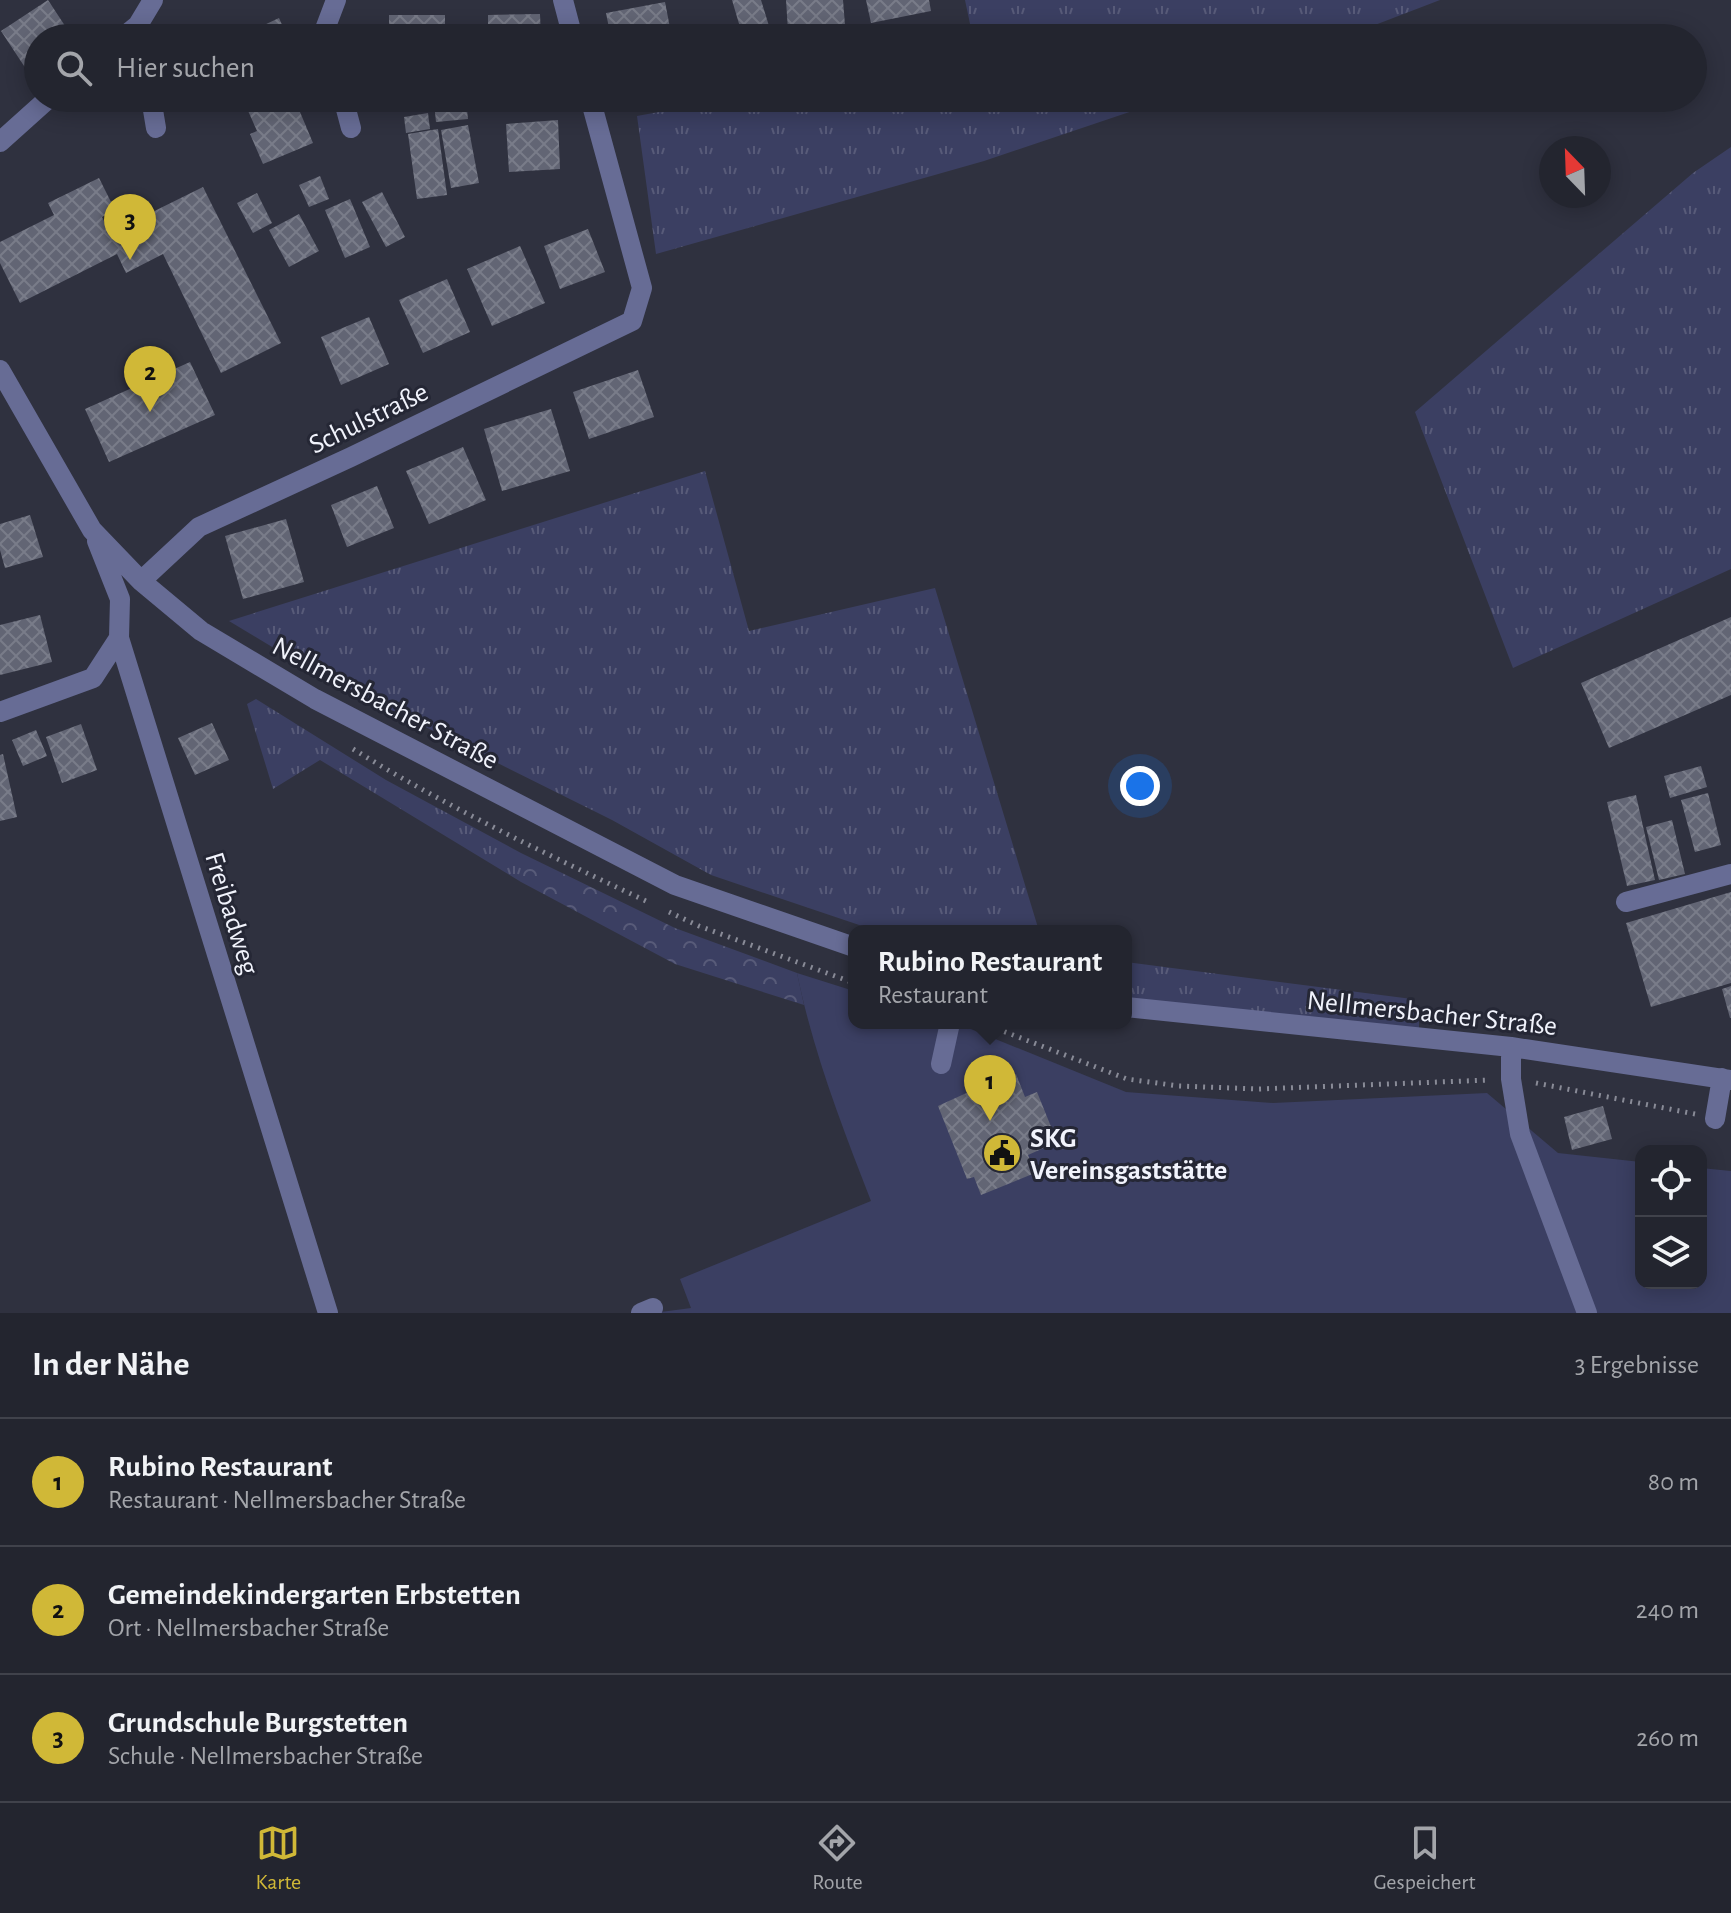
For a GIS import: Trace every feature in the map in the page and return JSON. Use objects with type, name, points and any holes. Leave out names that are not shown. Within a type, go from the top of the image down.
[{"type":"street","points":[[139,24],[153,0]]},
{"type":"street","points":[[327,24],[336,0]]},
{"type":"street","points":[[563,0],[569,24]]},
{"type":"street","points":[[0,142],[33,112]]},
{"type":"street","points":[[153,112],[156,128]]},
{"type":"street","points":[[347,112],[351,128]]},
{"type":"street","name":"Schulstraße","points":[[141,581],[199,527],[632,321],[642,288],[594,112]]},
{"type":"street","name":"Nellmersbacher Straße","points":[[0,370],[92,530],[141,581],[201,631],[315,699],[675,885],[848,945]]},
{"type":"street","name":"Freibadweg","points":[[92,530],[120,599],[119,638],[328,1313]]},
{"type":"street","points":[[0,712],[93,678],[119,638]]},
{"type":"street","points":[[1626,902],[1731,874]]},
{"type":"street","name":"Nellmersbacher Straße","points":[[1132,1008],[1511,1047],[1727,1079]]},
{"type":"street","points":[[941,1064],[949,1029]]},
{"type":"street","points":[[1511,1047],[1511,1079],[1520,1134],[1587,1313]]},
{"type":"street","points":[[1715,1119],[1727,1079]]},
{"type":"path","points":[[998,1029],[1127,1079],[1179,1086],[1259,1089],[1511,1079],[1715,1119]]},
{"type":"green space","points":[[965,0],[1440,0],[1377,24],[970,24]]},
{"type":"green space","points":[[659,112],[1129,112],[984,161],[656,254],[637,116]]},
{"type":"green space","points":[[1731,147],[1731,569],[1513,668],[1415,412],[1693,173]]},
{"type":"green space","points":[[705,471],[749,631],[935,588],[1037,925],[859,925],[711,875],[612,820],[307,668],[229,621]]},
{"type":"green space","points":[[256,699],[386,780],[521,853],[521,882],[320,760],[273,789],[247,704]]},
{"type":"green space","points":[[521,853],[675,928],[797,973],[804,1005],[675,964],[521,882]]},
{"type":"green space","points":[[1132,963],[1412,999],[1419,1028],[1132,1000]]},
{"type":"green space","points":[[797,973],[848,989],[848,1029],[971,1029],[1126,1092],[1273,1103],[1487,1093],[1558,1153],[1635,1161],[1635,1289],[1707,1289],[1707,1169],[1731,1171],[1731,1313],[653,1313],[691,1308],[680,1279],[871,1201],[820,1060]]},
{"type":"building","points":[[48,0],[64,24],[24,24],[24,66],[1,31]]},
{"type":"building","points":[[732,0],[761,0],[768,24],[739,24]]},
{"type":"building","points":[[786,0],[843,0],[845,24],[788,24]]},
{"type":"building","points":[[866,0],[929,0],[931,11],[871,23]]},
{"type":"building","points":[[665,2],[669,24],[608,24],[606,13]]},
{"type":"building","points":[[540,14],[540,24],[488,24],[488,15]]},
{"type":"building","points":[[389,15],[445,15],[445,24],[389,24]]},
{"type":"building","points":[[279,18],[282,24],[266,24]]},
{"type":"building","points":[[249,112],[300,112],[313,143],[263,164],[250,134],[257,131]]},
{"type":"building","points":[[435,112],[467,112],[468,119],[436,122]]},
{"type":"building","points":[[428,113],[430,129],[406,133],[404,117]]},
{"type":"building","points":[[558,120],[560,169],[509,172],[506,124]]},
{"type":"building","points":[[468,125],[479,183],[451,188],[441,130]]},
{"type":"building","points":[[438,129],[447,195],[417,199],[408,134]]},
{"type":"building","points":[[320,176],[329,199],[309,207],[299,185]]},
{"type":"building","points":[[99,178],[115,210],[102,217],[110,233],[203,187],[281,343],[221,373],[163,254],[126,273],[117,254],[20,303],[0,263],[0,242],[54,215],[48,203]]},
{"type":"building","points":[[382,192],[405,237],[386,247],[362,202]]},
{"type":"building","points":[[257,193],[272,223],[253,233],[237,203]]},
{"type":"building","points":[[350,199],[370,247],[345,258],[325,210]]},
{"type":"building","points":[[299,214],[319,251],[289,267],[269,230]]},
{"type":"building","points":[[588,229],[605,272],[560,289],[544,246]]},
{"type":"building","points":[[520,246],[545,303],[492,326],[467,269]]},
{"type":"building","points":[[447,279],[470,332],[423,353],[399,300]]},
{"type":"building","points":[[369,317],[389,364],[341,385],[321,337]]},
{"type":"building","points":[[190,362],[215,415],[109,462],[85,409]]},
{"type":"building","points":[[638,370],[654,417],[589,439],[573,392]]},
{"type":"building","points":[[551,409],[570,471],[502,491],[484,429]]},
{"type":"building","points":[[463,447],[486,500],[429,524],[406,471]]},
{"type":"building","points":[[377,486],[394,528],[347,547],[331,505]]},
{"type":"building","points":[[30,515],[43,557],[5,568],[0,550],[0,524]]},
{"type":"building","points":[[286,519],[304,582],[243,599],[225,536]]},
{"type":"building","points":[[40,615],[52,662],[0,675],[0,625]]},
{"type":"building","points":[[1731,617],[1731,695],[1609,748],[1581,683]]},
{"type":"building","points":[[212,723],[229,760],[195,775],[178,738]]},
{"type":"building","points":[[81,724],[97,770],[62,783],[46,737]]},
{"type":"building","points":[[36,730],[47,756],[23,766],[12,740]]},
{"type":"building","points":[[3,754],[17,817],[0,821],[0,755]]},
{"type":"building","points":[[1701,766],[1707,787],[1670,798],[1664,776]]},
{"type":"building","points":[[1708,793],[1721,845],[1695,852],[1681,800]]},
{"type":"building","points":[[1636,795],[1655,880],[1627,886],[1607,802]]},
{"type":"building","points":[[1672,820],[1685,874],[1659,880],[1646,827]]},
{"type":"building","points":[[1731,892],[1731,983],[1651,1007],[1626,923]]},
{"type":"building","points":[[1731,986],[1731,1018],[1730,1018],[1722,989]]},
{"type":"building","points":[[1016,1074],[1025,1097],[1037,1092],[1056,1139],[1028,1155],[1035,1173],[981,1195],[974,1177],[967,1179],[938,1106],[997,1079],[998,1082]]},
{"type":"building","points":[[1603,1106],[1612,1139],[1572,1150],[1564,1117]]},
{"type":"place","name":"Grundschule Burgstetten","points":[[130,260]]},
{"type":"place","name":"Gemeindekindergarten Erbstetten","points":[[150,412]]},
{"type":"place","name":"Rubino Restaurant","points":[[990,1121]]},
{"type":"place","name":"SKG Vereinsgaststätte","points":[[1002,1153]]}]
